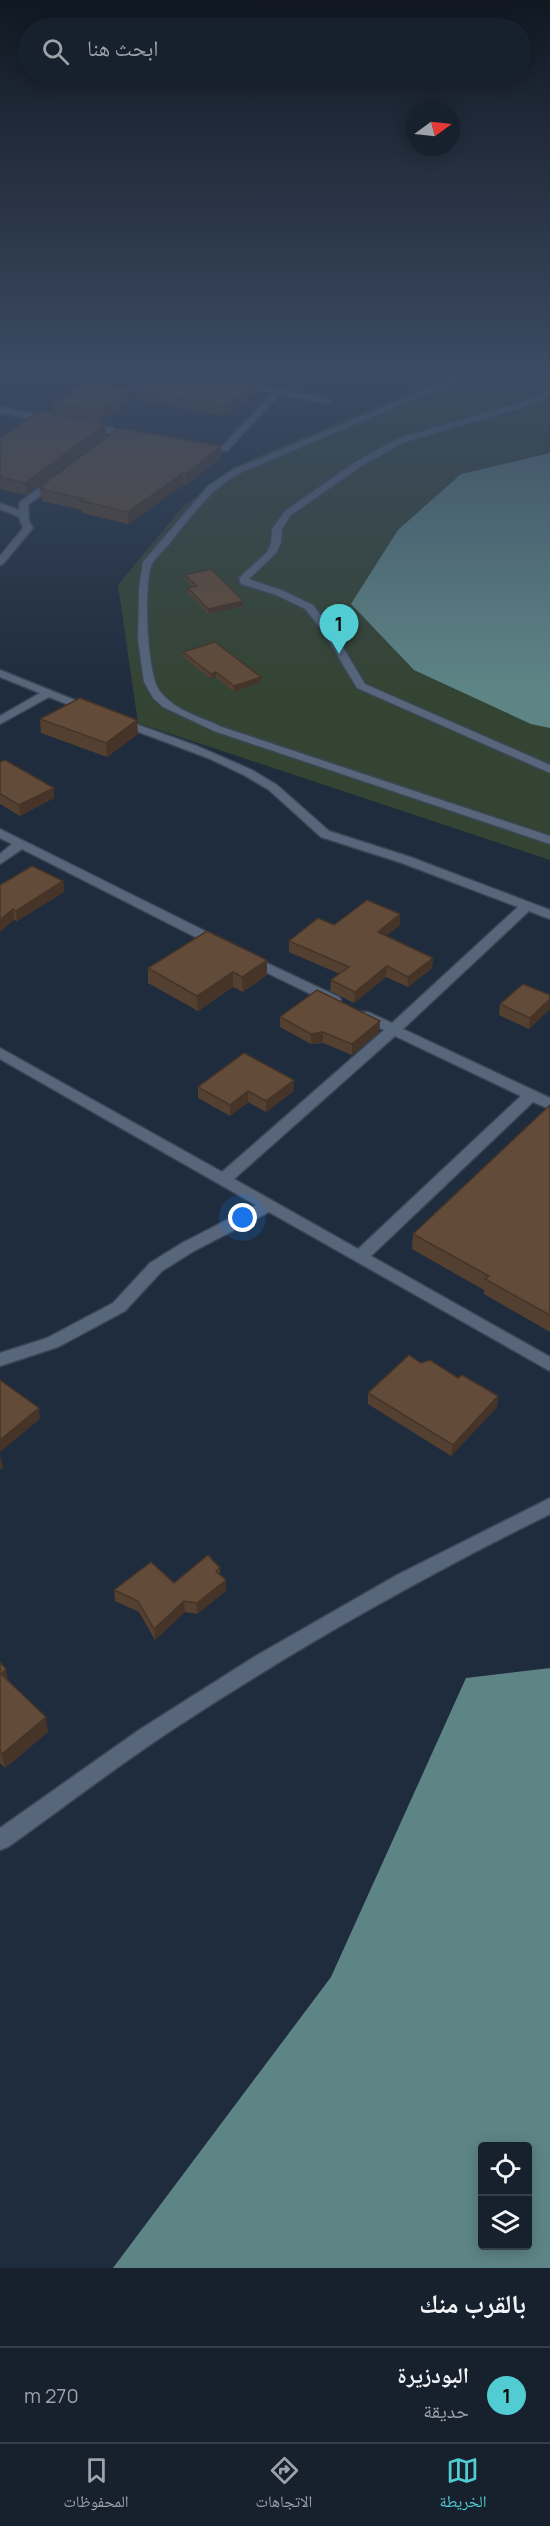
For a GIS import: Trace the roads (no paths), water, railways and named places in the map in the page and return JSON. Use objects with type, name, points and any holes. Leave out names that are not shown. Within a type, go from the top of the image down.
[{"type":"street","points":[[0,562],[28,528],[23,515],[23,504],[56,480]]},
{"type":"street","points":[[220,480],[147,564],[144,578],[147,671],[148,679],[159,698],[177,712],[218,729],[550,840]]},
{"type":"street","points":[[336,480],[288,513],[277,529],[276,543],[271,553],[244,578],[244,582],[280,593],[309,607],[327,629],[361,686],[550,769]]},
{"type":"street","points":[[0,506],[23,515]]},
{"type":"street","points":[[0,674],[236,767],[277,791],[297,812],[324,834],[406,860],[550,915]]},
{"type":"street","points":[[0,721],[48,693]]},
{"type":"street","points":[[0,833],[393,1030],[550,1104]]},
{"type":"street","points":[[0,860],[20,844]]},
{"type":"street","points":[[224,1179],[393,1030],[527,906]]},
{"type":"street","points":[[0,1053],[550,1365]]},
{"type":"street","points":[[360,1257],[531,1095]]},
{"type":"street","points":[[4,1353],[52,1343],[119,1307],[156,1268],[188,1247],[270,1206]]},
{"type":"street","points":[[0,1840],[166,1723],[310,1632],[471,1543],[550,1505]]},
{"type":"place","name":"البودزيرة","points":[[339,654]]}]
